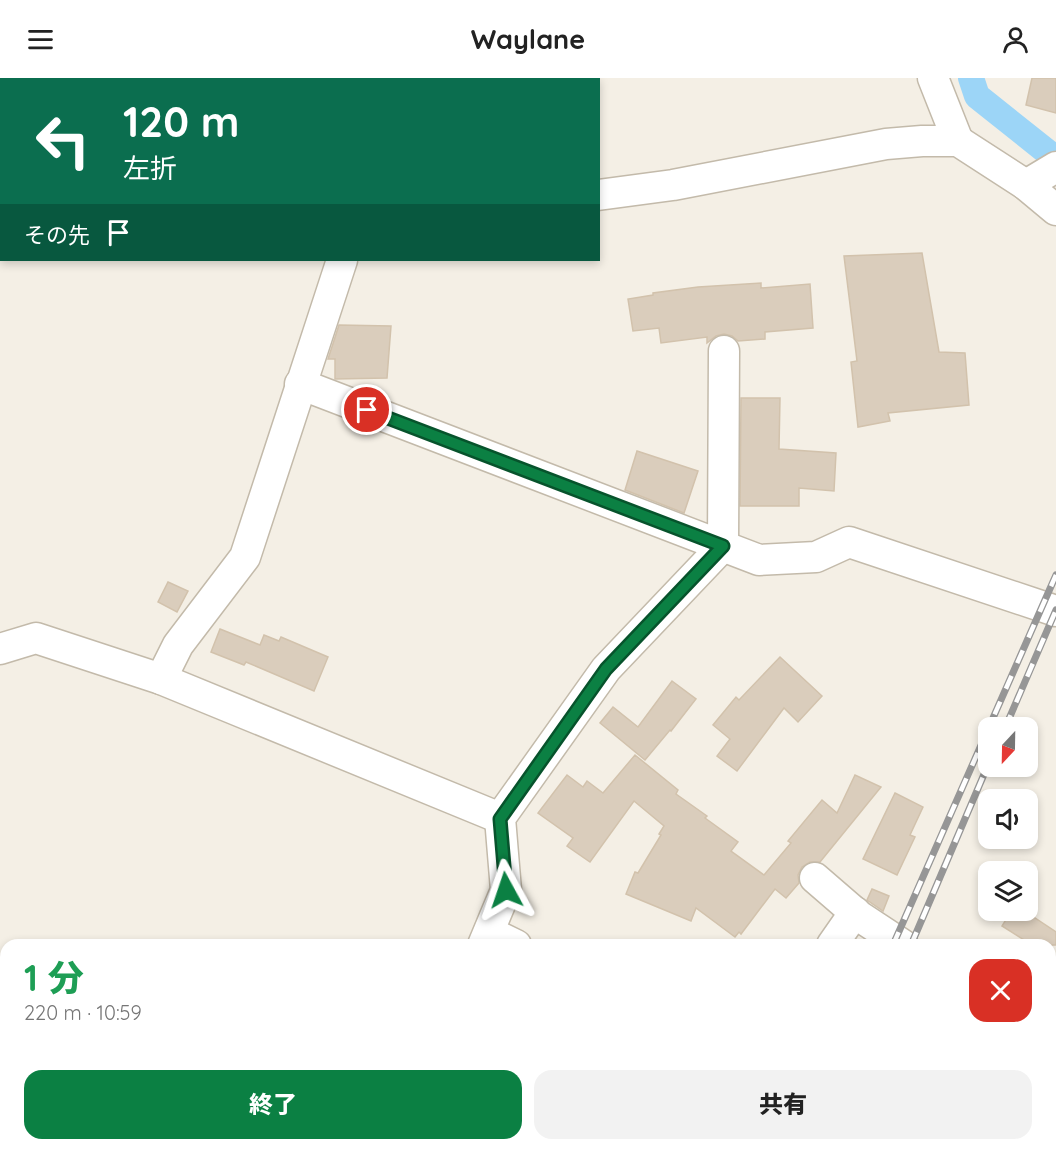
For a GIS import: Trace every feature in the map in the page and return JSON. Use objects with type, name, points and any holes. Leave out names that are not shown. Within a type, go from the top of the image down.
[{"type":"street","points":[[933,78],[958,141]]},
{"type":"street","points":[[600,195],[673,185],[886,144],[958,141],[1040,177],[1056,210]]},
{"type":"street","points":[[161,679],[178,645],[245,557],[342,261]]},
{"type":"street","points":[[486,939],[506,890],[500,819],[606,669],[723,546],[724,351]]},
{"type":"street","points":[[300,384],[759,560],[816,557],[849,542],[1056,611]]},
{"type":"street","points":[[0,649],[36,638],[161,679],[500,819]]},
{"type":"street","points":[[815,878],[855,912],[894,939]]},
{"type":"street","points":[[836,939],[855,912]]},
{"type":"building","points":[[1032,78],[1056,78],[1056,113],[1026,105]]},
{"type":"building","points":[[922,253],[939,352],[965,353],[969,405],[888,413],[890,421],[858,427],[851,362],[857,361],[844,256]]},
{"type":"building","points":[[761,283],[761,288],[810,284],[813,328],[765,332],[765,339],[738,341],[724,334],[716,336],[707,343],[707,337],[661,343],[659,328],[633,331],[628,299],[698,287]]},
{"type":"building","points":[[339,325],[391,326],[387,378],[335,379],[335,359],[328,359]]},
{"type":"building","points":[[741,398],[780,398],[779,449],[836,453],[834,491],[799,488],[799,506],[740,506]]},
{"type":"building","points":[[637,451],[698,471],[684,513],[625,490]]},
{"type":"building","points":[[168,582],[188,591],[177,612],[158,602]]},
{"type":"building","points":[[220,629],[260,645],[264,635],[279,641],[281,637],[328,657],[314,691],[246,662],[244,665],[211,652]]},
{"type":"building","points":[[780,657],[822,696],[798,722],[784,708],[737,771],[717,756],[730,739],[713,725],[736,697],[739,700]]},
{"type":"building","points":[[672,681],[696,699],[645,760],[600,723],[613,707],[638,727]]},
{"type":"building","points":[[635,755],[678,790],[676,794],[738,842],[731,851],[764,875],[791,843],[788,841],[822,800],[837,813],[855,775],[881,787],[820,862],[810,862],[802,867],[798,875],[799,883],[786,898],[775,889],[741,934],[739,932],[735,937],[696,908],[691,921],[626,894],[635,872],[638,873],[664,826],[634,801],[590,862],[567,846],[573,838],[538,813],[567,775],[583,787],[587,781],[603,793]]},
{"type":"building","points":[[895,793],[923,807],[910,835],[915,837],[897,875],[863,859]]},
{"type":"building","points":[[872,889],[889,896],[883,911],[867,900]]},
{"type":"building","points":[[1038,920],[1056,932],[1056,939],[1023,939],[1002,926],[1005,921]]},
{"type":"waterway","points":[[971,78],[977,96],[1056,159]]},
{"type":"railway","points":[[896,939],[1056,575]]},
{"type":"railway","points":[[1010,717],[1056,610]]},
{"type":"railway","points":[[914,939],[983,777]]},
{"type":"route","points":[[367,410],[723,546],[606,669],[500,819],[506,890]]}]
